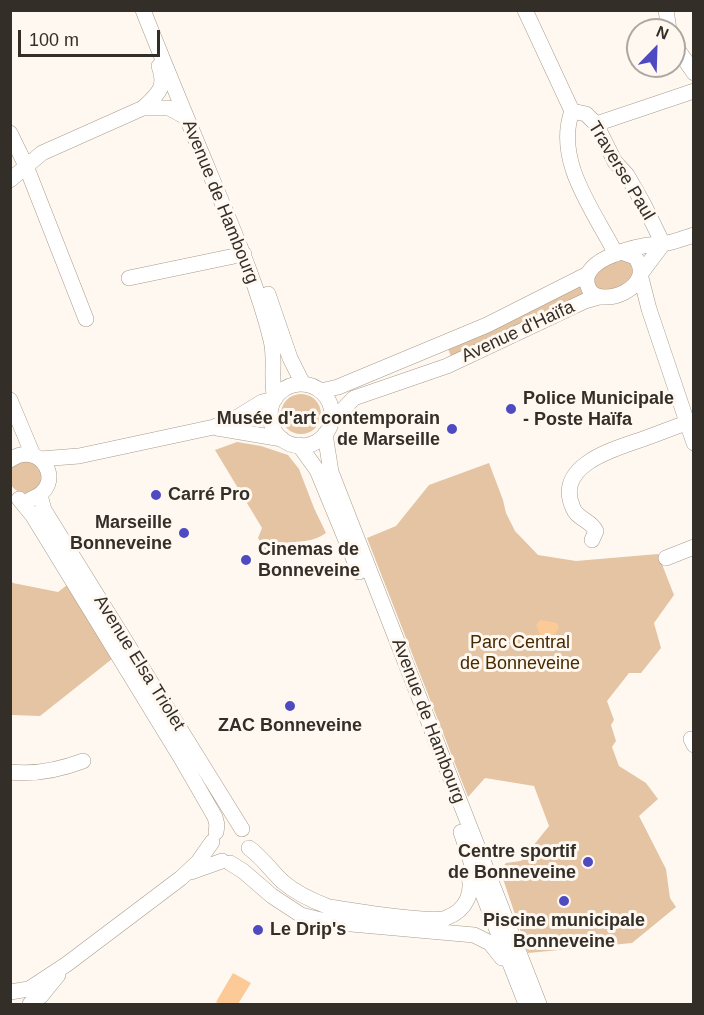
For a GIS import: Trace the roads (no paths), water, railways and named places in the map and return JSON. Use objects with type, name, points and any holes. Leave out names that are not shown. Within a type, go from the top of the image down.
[{"type":"street","name":"Avenue de Hambourg","points":[[143,10],[151,18],[253,252],[291,358],[303,384]]},
{"type":"street","name":"Traverse Paul","points":[[525,10],[572,111],[586,114],[596,124],[615,162],[627,175],[644,205],[663,244]]},
{"type":"street","name":"Avenue de Hambourg","points":[[151,18],[186,117],[244,254],[272,341],[275,360],[272,388],[275,399]]},
{"type":"street","points":[[10,180],[42,153],[143,108],[156,96],[163,80],[152,47],[151,18]]},
{"type":"street","points":[[596,124],[693,91]]},
{"type":"street","points":[[143,108],[169,108],[186,117]]},
{"type":"street","points":[[572,111],[567,138],[573,173],[618,253],[635,257],[649,309],[693,443]]},
{"type":"street","points":[[10,133],[26,166],[86,319]]},
{"type":"street","points":[[649,309],[638,301],[617,295],[599,297],[590,290],[587,281],[588,274],[596,264],[618,253],[693,235]]},
{"type":"street","points":[[617,295],[635,285],[663,244]]},
{"type":"street","points":[[129,278],[244,254]]},
{"type":"street","name":"Avenue d'Haïfa","points":[[321,391],[338,387],[487,325],[588,274]]},
{"type":"street","name":"Avenue d'Haïfa","points":[[328,428],[354,398],[438,369],[585,301],[599,297]]},
{"type":"street","name":"Avenue d'Haïfa","points":[[431,349],[438,369]]},
{"type":"street","points":[[214,428],[282,439],[299,446],[309,445],[328,428],[331,405],[321,391],[303,384],[286,387],[275,399],[270,416],[276,432],[282,439]]},
{"type":"street","points":[[11,459],[22,454],[36,457],[79,456],[214,428],[262,402],[275,399]]},
{"type":"street","points":[[10,400],[36,457],[45,465],[49,479],[48,485],[40,495],[26,500],[15,497]]},
{"type":"street","points":[[11,459],[17,447],[19,423]]},
{"type":"street","points":[[592,540],[596,531],[593,525],[576,514],[571,498],[570,491],[574,477],[581,468],[593,459],[613,450],[686,423]]},
{"type":"street","name":"Avenue de Hambourg","points":[[328,428],[331,472],[526,994]]},
{"type":"street","name":"Avenue de Hambourg","points":[[299,446],[317,470],[457,823],[488,908],[526,994],[539,1005]]},
{"type":"street","points":[[49,479],[79,456]]},
{"type":"street","name":"Avenue Elsa Triolet","points":[[40,495],[44,510],[242,830]]},
{"type":"street","name":"Avenue Elsa Triolet","points":[[15,497],[33,516],[181,758],[215,817],[217,825],[214,837]]},
{"type":"street","points":[[666,558],[693,547]]},
{"type":"street","points":[[10,772],[57,771],[83,761]]},
{"type":"street","points":[[446,918],[467,902],[472,885],[457,836],[457,823]]},
{"type":"street","points":[[10,992],[29,989],[67,964],[181,878],[198,862],[214,837],[226,826],[235,826],[248,836],[249,848],[244,857],[237,862],[208,865],[181,878]]},
{"type":"street","points":[[214,837],[213,850],[226,862],[243,870],[287,907],[312,918],[397,922],[446,918],[483,907],[488,908]]},
{"type":"street","points":[[249,848],[258,854],[284,882],[329,907],[397,922],[474,935],[484,939],[498,951],[526,994]]},
{"type":"street","points":[[312,918],[320,903]]},
{"type":"street","points":[[30,1005],[41,996],[67,964]]},
{"type":"street","points":[[10,999],[21,1005]]},
{"type":"place","name":"Police Municipale - Poste Haïfa","points":[[511,409]]},
{"type":"place","name":"Musée d'art contemporain de Marseille","points":[[452,429]]},
{"type":"place","name":"Carré Pro","points":[[156,495]]},
{"type":"place","name":"Marseille Bonneveine","points":[[184,533]]},
{"type":"place","name":"Cinemas de Bonneveine","points":[[246,560]]},
{"type":"place","name":"ZAC Bonneveine","points":[[290,706]]},
{"type":"place","name":"Centre sportif de Bonneveine","points":[[588,862]]},
{"type":"place","name":"Piscine municipale Bonneveine","points":[[564,901]]},
{"type":"place","name":"Le Drip's","points":[[258,930]]},
{"type":"park label","name":"Parc Central de Bonneveine","points":[[520,653]]}]
